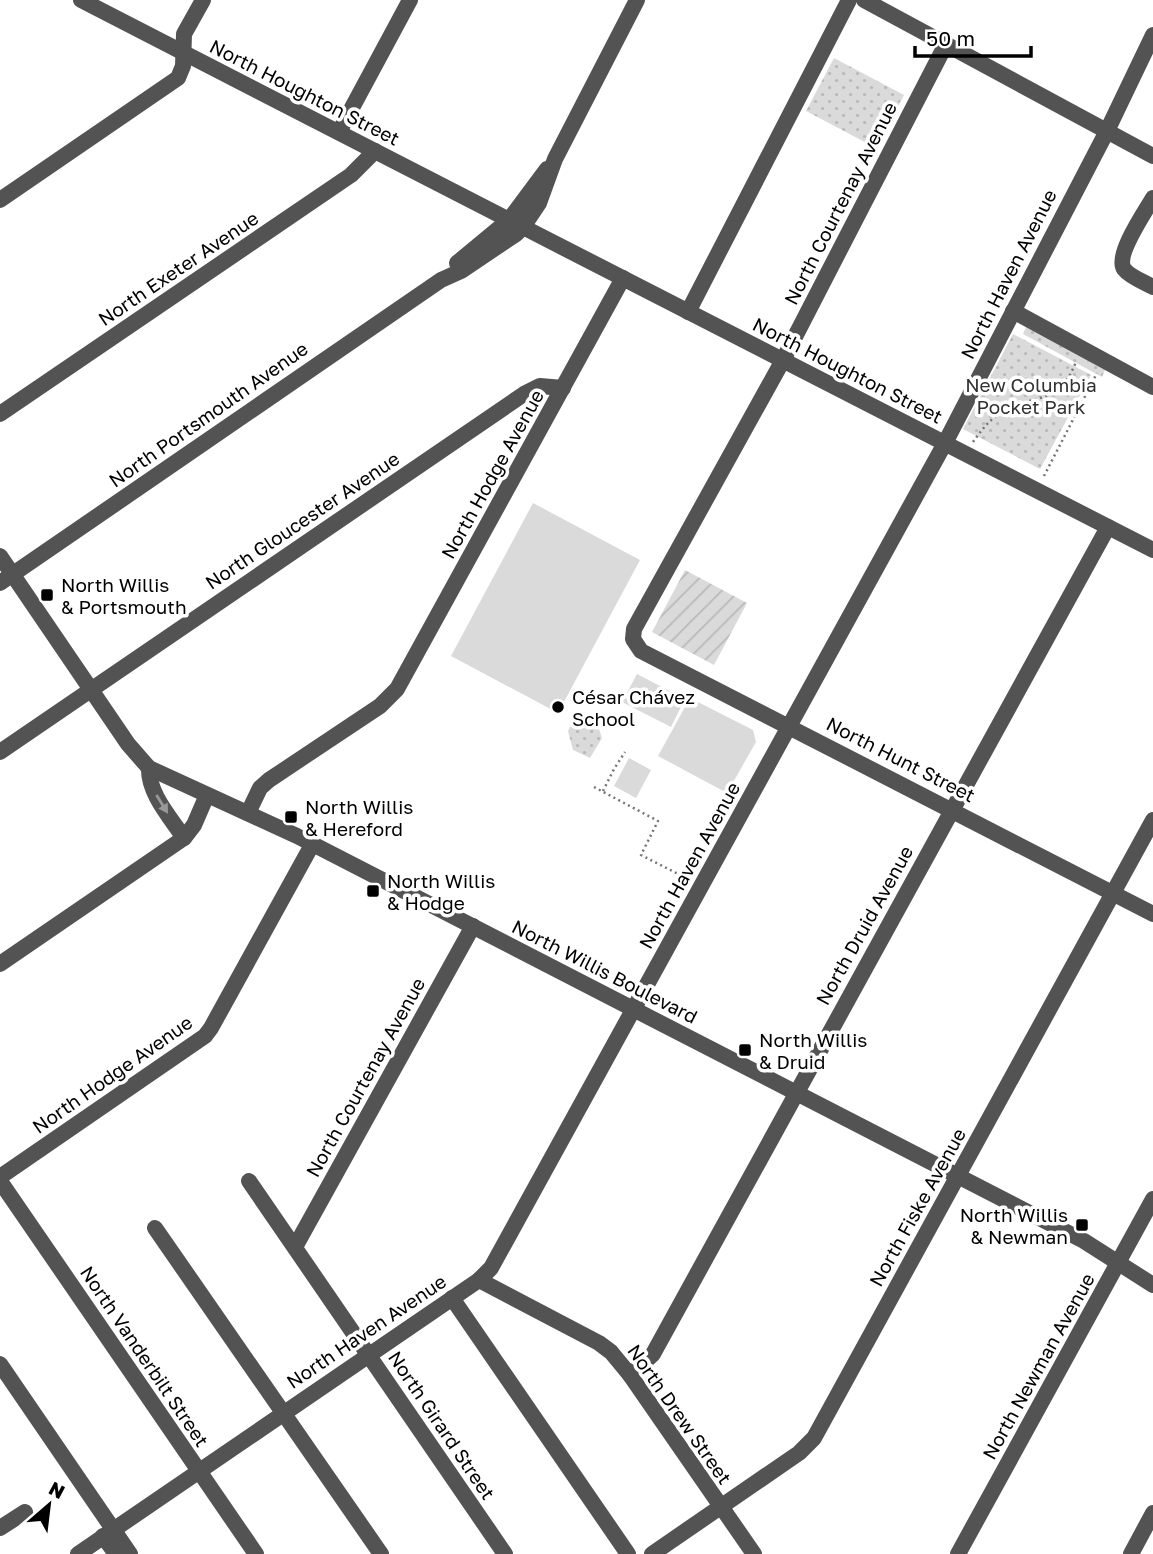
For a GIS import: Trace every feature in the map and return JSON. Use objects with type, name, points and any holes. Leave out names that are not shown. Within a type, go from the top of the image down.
[{"type":"street","name":"North Houghton Street","points":[[81,0],[1153,550]]},
{"type":"street","points":[[0,200],[178,78],[183,66],[184,34],[203,0]]},
{"type":"street","points":[[339,132],[410,0]]},
{"type":"street","name":"North Portsmouth Avenue","points":[[6,579],[441,280],[488,254],[539,203],[555,159],[637,0]]},
{"type":"street","points":[[688,312],[849,0]]},
{"type":"street","points":[[864,0],[1153,156]]},
{"type":"street","name":"North Haven Avenue","points":[[78,1554],[479,1280],[491,1268],[945,443],[1149,55],[1153,35]]},
{"type":"street","name":"North Courtenay Avenue","points":[[633,639],[634,629],[783,360],[946,44]]},
{"type":"street","name":"North Exeter Avenue","points":[[0,414],[351,175],[375,151]]},
{"type":"street","points":[[1153,198],[1126,247],[1122,263],[1131,275],[1153,287]]},
{"type":"street","name":"North Hodge Avenue","points":[[248,813],[261,788],[269,780],[380,706],[397,689],[623,278]]},
{"type":"street","points":[[1013,311],[1153,387]]},
{"type":"street","name":"North Gloucester Avenue","points":[[0,752],[524,394],[540,386],[562,388]]},
{"type":"street","name":"North Druid Avenue","points":[[631,1375],[653,1354],[1108,527]]},
{"type":"street","name":"North Willis Boulevard","points":[[0,556],[6,579],[137,756],[149,768],[313,843],[1090,1245],[1153,1285]]},
{"type":"street","name":"North Hunt Street","points":[[633,639],[642,651],[1153,914]]},
{"type":"street","points":[[149,768],[152,788],[184,838]]},
{"type":"street","points":[[0,964],[184,838],[194,825],[207,795]]},
{"type":"street","name":"North Fiske Avenue","points":[[652,1554],[809,1446],[1153,820]]},
{"type":"street","name":"North Hodge Avenue","points":[[0,1179],[205,1036],[313,843]]},
{"type":"street","name":"North Courtenay Avenue","points":[[295,1247],[472,926]]},
{"type":"street","name":"North Vanderbilt Street","points":[[0,1179],[256,1554]]},
{"type":"street","name":"North Girard Street","points":[[249,1181],[505,1554]]},
{"type":"street","name":"North Newman Avenue","points":[[958,1554],[1153,1199]]},
{"type":"street","points":[[155,1228],[381,1554]]},
{"type":"street","name":"North Drew Street","points":[[479,1280],[599,1343],[611,1352],[631,1375],[754,1554]]},
{"type":"street","points":[[452,1298],[628,1554]]},
{"type":"street","points":[[0,1364],[108,1533],[116,1554]]},
{"type":"street","points":[[0,1528],[25,1512]]},
{"type":"street","points":[[1131,1554],[1153,1513]]},
{"type":"street","points":[[108,1533],[130,1554]]},
{"type":"path","points":[[964,453],[998,414],[1027,401],[1051,396],[1059,390],[1067,381],[1082,349]]},
{"type":"path","points":[[1037,490],[1104,360]]},
{"type":"path","points":[[603,791],[625,752]]},
{"type":"path","points":[[594,786],[659,821],[641,855],[701,887]]},
{"type":"green space","points":[[834,58],[904,95],[876,148],[806,111]]},
{"type":"green space","points":[[1026,327],[1105,370],[1102,377],[1023,334]]},
{"type":"green space","name":"New Columbia Pocket Park","points":[[1013,334],[1091,375],[1040,469],[963,429]]},
{"type":"green space","points":[[533,503],[640,560],[558,713],[451,656]]},
{"type":"green space","points":[[685,570],[747,603],[714,665],[652,632]]},
{"type":"green space","points":[[637,674],[685,699],[671,727],[622,702]]},
{"type":"green space","points":[[690,698],[753,730],[756,742],[727,793],[658,756]]},
{"type":"green space","points":[[584,716],[597,723],[602,738],[590,758],[573,750],[568,731],[574,719]]},
{"type":"green space","points":[[629,758],[651,770],[636,798],[614,786]]},
{"type":"place","name":"North Willis & Portsmouth","points":[[47,595]]},
{"type":"place","name":"César Chávez School","points":[[558,707]]},
{"type":"place","name":"North Willis & Hereford","points":[[291,817]]},
{"type":"place","name":"North Willis & Hodge","points":[[373,891]]},
{"type":"place","name":"North Willis & Druid","points":[[745,1050]]},
{"type":"place","name":"North Willis & Newman","points":[[1082,1225]]}]
